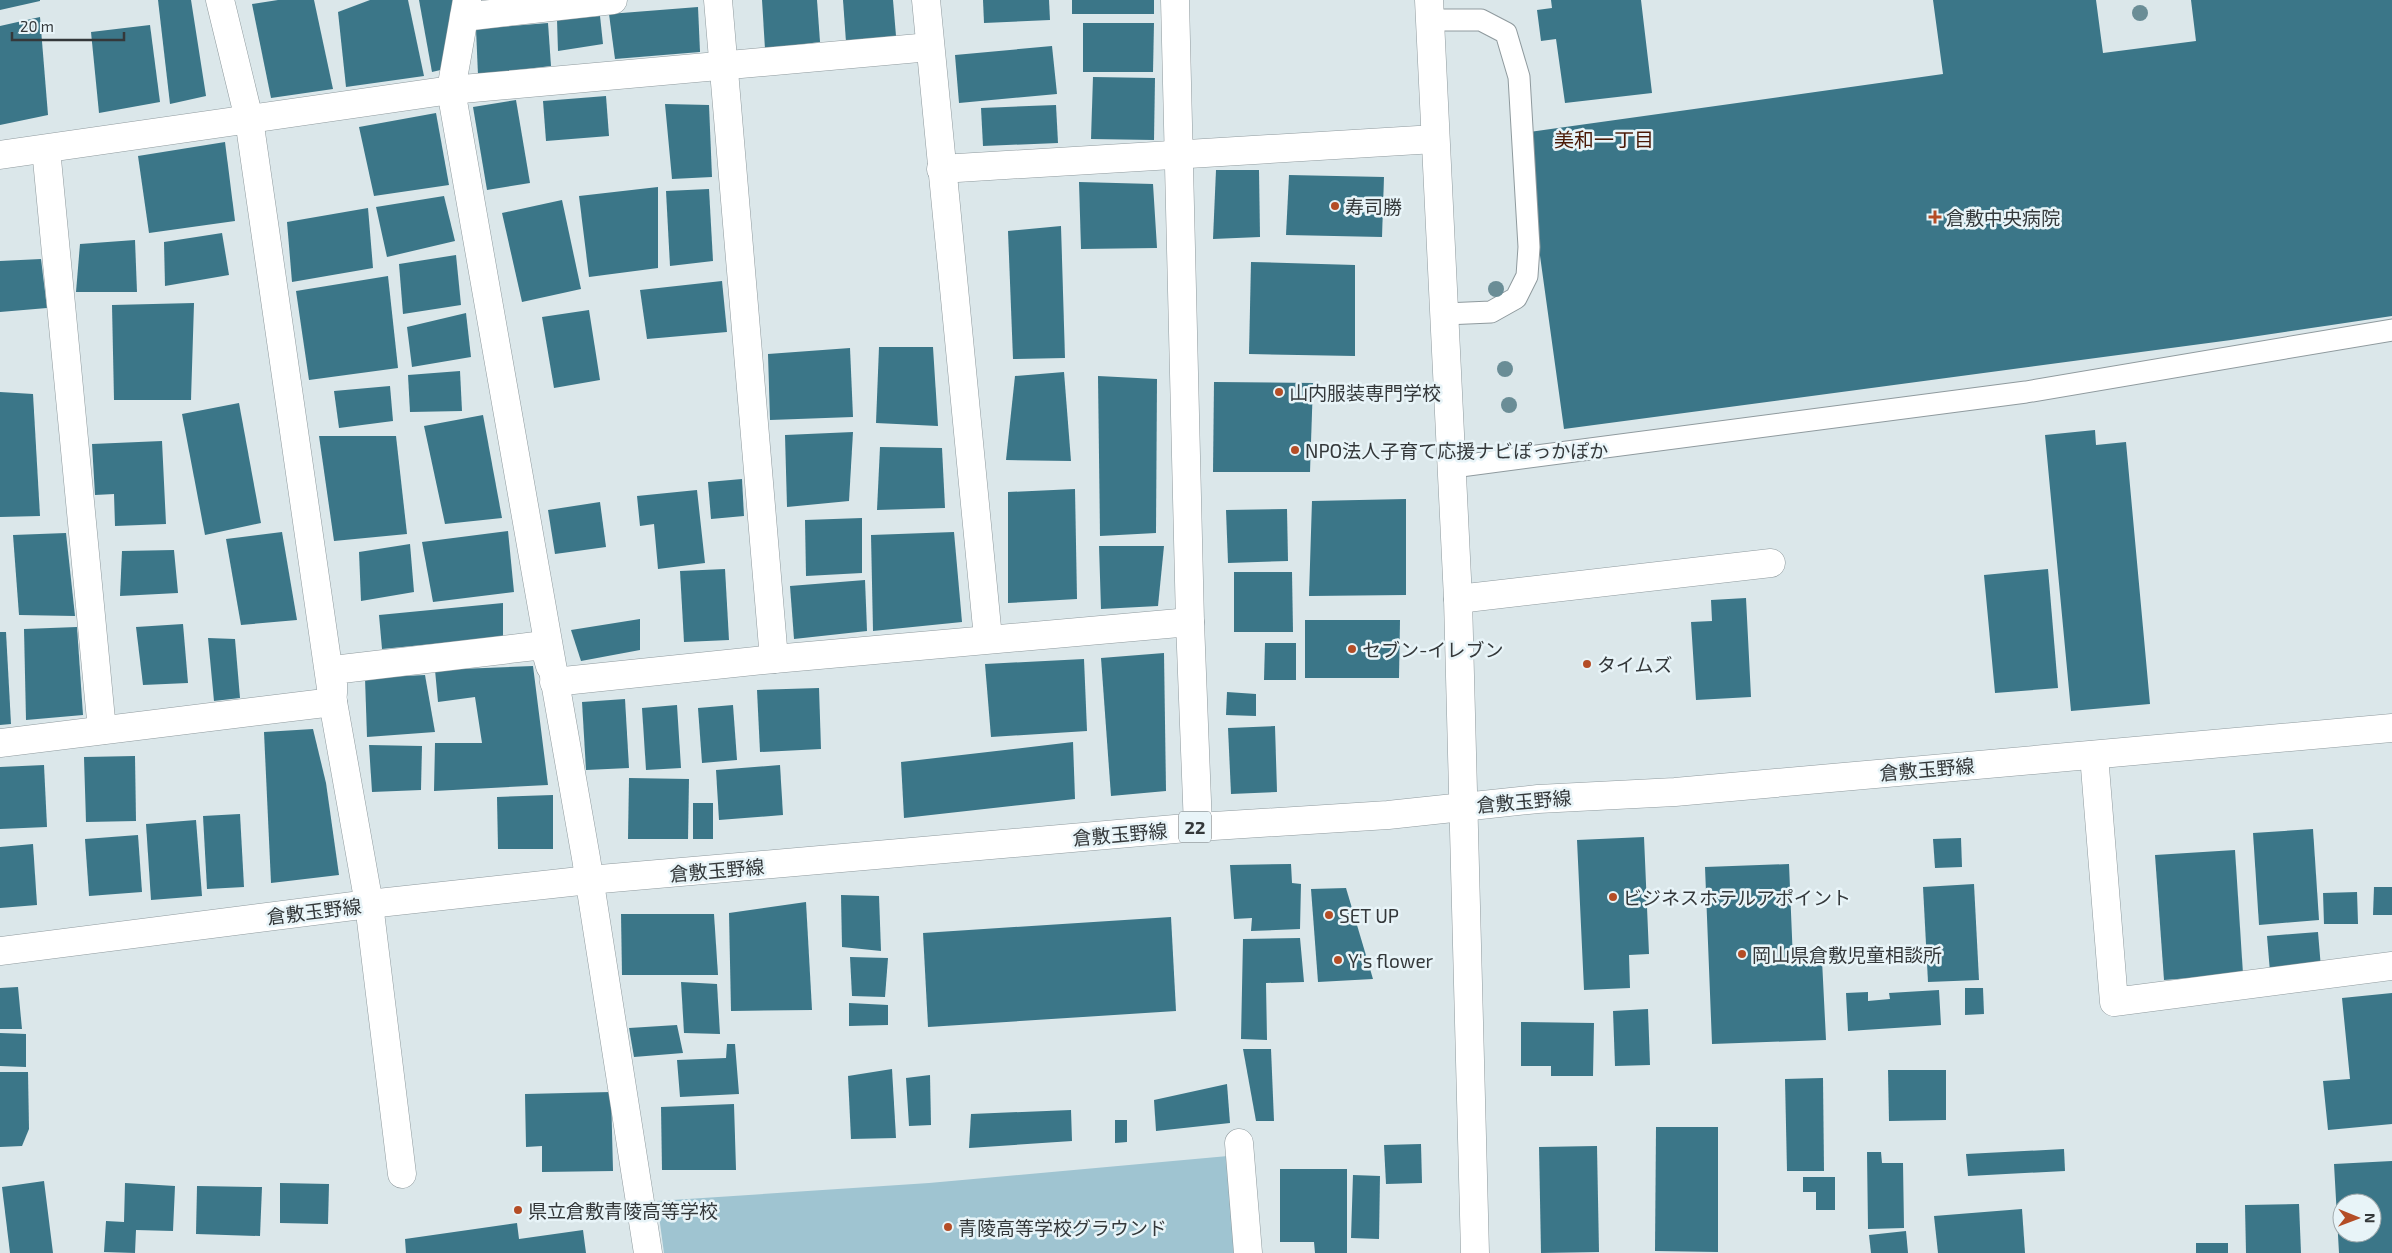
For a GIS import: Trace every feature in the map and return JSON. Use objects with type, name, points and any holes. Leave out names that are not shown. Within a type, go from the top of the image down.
[{"type":"street","points":[[220,0],[249,120],[333,702],[369,904],[402,1174]]},
{"type":"street","points":[[613,0],[466,8],[451,90],[589,880],[648,1253]]},
{"type":"street","points":[[718,0],[774,658]]},
{"type":"street","points":[[926,0],[988,638]]},
{"type":"street","points":[[1175,0],[1190,622],[1198,827]]},
{"type":"street","points":[[1430,10],[1458,599],[1465,807],[1475,1253]]},
{"type":"street","points":[[0,155],[451,90],[930,47]]},
{"type":"street","points":[[941,169],[1178,153],[1435,139]]},
{"type":"street","points":[[46,148],[102,730]]},
{"type":"street","points":[[1458,599],[1771,563]]},
{"type":"street","points":[[554,682],[774,658],[1190,622]]},
{"type":"street","points":[[333,702],[333,670],[544,645],[554,682]]},
{"type":"street","points":[[0,743],[333,702]]},
{"type":"street","name":"倉敷玉野線","points":[[0,951],[369,904],[589,880],[1198,827],[1388,815],[1538,799],[1675,792],[2392,728]]},
{"type":"street","points":[[2094,755],[2114,1002],[2392,966]]},
{"type":"street","points":[[1238,1143],[1248,1253]]},
{"type":"lane","points":[[1430,10],[1481,20],[1506,33],[1519,78],[1529,247],[1526,276],[1516,298],[1491,312],[1444,314]]},
{"type":"lane","points":[[1453,466],[2026,392],[2392,330]]},
{"type":"shaded area","name":"青陵高等学校グラウンド","points":[[1228,1156],[1237,1253],[664,1253],[657,1201],[929,1183]]},
{"type":"building","points":[[0,0],[40,0],[40,1],[0,10]]},
{"type":"building","points":[[158,0],[191,0],[206,96],[170,104]]},
{"type":"building","points":[[278,0],[314,0],[333,89],[271,98],[252,4]]},
{"type":"building","points":[[370,0],[408,0],[424,76],[346,87],[338,12]]},
{"type":"building","points":[[419,0],[456,0],[449,68],[432,72]]},
{"type":"building","points":[[762,0],[817,0],[820,42],[765,49]]},
{"type":"building","points":[[843,0],[893,0],[896,36],[846,42]]},
{"type":"building","points":[[983,0],[1049,0],[1050,20],[984,23]]},
{"type":"building","points":[[1072,0],[1154,0],[1154,14],[1072,14]]},
{"type":"building","points":[[1551,0],[1641,0],[1652,93],[1565,103],[1556,39],[1541,41],[1537,10],[1552,8]]},
{"type":"building","points":[[1933,0],[2096,0],[2103,53],[2196,41],[2191,0],[2392,0],[2392,316],[2231,340],[1564,429],[1523,133],[1943,74]]},
{"type":"building","points":[[698,7],[700,52],[615,59],[609,14]]},
{"type":"building","points":[[600,16],[603,44],[558,51],[557,20]]},
{"type":"building","points":[[40,17],[48,115],[0,125],[0,26]]},
{"type":"building","points":[[548,23],[551,66],[478,75],[476,29]]},
{"type":"building","points":[[1083,23],[1154,23],[1153,72],[1083,72]]},
{"type":"building","points":[[150,25],[160,102],[99,113],[91,32]]},
{"type":"building","points":[[1052,46],[1057,94],[959,103],[955,55]]},
{"type":"building","points":[[1093,77],[1155,78],[1154,140],[1091,139]]},
{"type":"building","points":[[606,96],[609,136],[546,141],[543,101]]},
{"type":"building","points":[[516,100],[530,183],[487,190],[473,107]]},
{"type":"building","points":[[665,104],[709,105],[712,177],[672,179]]},
{"type":"building","points":[[1056,105],[1058,143],[983,146],[981,108]]},
{"type":"building","points":[[436,113],[449,185],[374,196],[359,127]]},
{"type":"building","points":[[225,142],[235,221],[149,233],[138,156]]},
{"type":"building","points":[[1216,170],[1259,170],[1260,237],[1213,239]]},
{"type":"building","name":"寿司勝","points":[[1289,175],[1384,177],[1382,237],[1286,235]]},
{"type":"building","points":[[1079,182],[1153,184],[1157,248],[1081,249]]},
{"type":"building","points":[[658,187],[658,268],[589,277],[579,196]]},
{"type":"building","points":[[709,189],[713,261],[670,266],[666,191]]},
{"type":"building","points":[[444,196],[455,241],[387,257],[376,207]]},
{"type":"building","points":[[562,200],[581,289],[522,302],[502,213]]},
{"type":"building","points":[[368,208],[373,268],[292,282],[287,222]]},
{"type":"building","points":[[1061,226],[1065,358],[1013,359],[1008,231]]},
{"type":"building","points":[[222,233],[229,275],[165,286],[164,242]]},
{"type":"building","points":[[135,240],[137,292],[76,292],[80,244]]},
{"type":"building","points":[[456,255],[461,305],[403,314],[399,264]]},
{"type":"building","points":[[41,259],[47,308],[0,312],[0,261]]},
{"type":"building","points":[[1251,262],[1355,265],[1355,356],[1249,354]]},
{"type":"building","points":[[388,276],[398,368],[309,380],[296,291]]},
{"type":"building","points":[[722,281],[727,332],[647,339],[640,290]]},
{"type":"building","points":[[194,303],[191,400],[114,400],[112,305]]},
{"type":"building","points":[[589,310],[600,380],[554,388],[542,317]]},
{"type":"building","points":[[466,313],[471,357],[412,367],[407,327]]},
{"type":"building","points":[[879,347],[933,347],[938,426],[876,423]]},
{"type":"building","points":[[850,348],[853,417],[770,420],[768,354]]},
{"type":"building","points":[[460,371],[462,411],[410,412],[408,375]]},
{"type":"building","points":[[1064,372],[1071,461],[1006,460],[1015,376]]},
{"type":"building","points":[[1098,376],[1157,379],[1156,533],[1100,536]]},
{"type":"building","points":[[1214,382],[1313,383],[1310,472],[1213,472]]},
{"type":"building","points":[[390,386],[393,421],[339,428],[334,391]]},
{"type":"building","points":[[0,392],[33,394],[40,516],[0,517]]},
{"type":"building","points":[[239,403],[261,523],[205,535],[182,414]]},
{"type":"building","points":[[483,415],[502,518],[445,524],[424,426]]},
{"type":"building","points":[[2095,430],[2096,445],[2126,442],[2150,704],[2071,711],[2045,435]]},
{"type":"building","points":[[853,432],[849,501],[787,507],[785,435]]},
{"type":"building","points":[[319,436],[396,436],[407,534],[334,541]]},
{"type":"building","points":[[162,441],[166,524],[115,526],[114,494],[95,495],[92,444]]},
{"type":"building","points":[[880,447],[942,448],[945,508],[877,510]]},
{"type":"building","points":[[742,479],[744,516],[711,519],[708,482]]},
{"type":"building","points":[[1075,489],[1077,599],[1008,603],[1008,492]]},
{"type":"building","points":[[697,490],[705,563],[658,569],[654,524],[640,526],[637,496]]},
{"type":"building","points":[[1406,499],[1406,595],[1309,596],[1312,501]]},
{"type":"building","points":[[600,502],[606,547],[555,554],[548,510]]},
{"type":"building","points":[[1287,509],[1288,561],[1228,563],[1226,510]]},
{"type":"building","points":[[862,518],[862,573],[806,576],[805,520]]},
{"type":"building","points":[[508,531],[514,592],[433,602],[422,542]]},
{"type":"building","points":[[282,532],[297,620],[241,625],[226,539]]},
{"type":"building","points":[[954,532],[962,622],[873,631],[871,535]]},
{"type":"building","points":[[66,533],[75,616],[19,615],[13,535]]},
{"type":"building","points":[[410,544],[414,592],[361,601],[359,552]]},
{"type":"building","points":[[1099,546],[1164,546],[1158,606],[1101,609]]},
{"type":"building","points":[[174,550],[178,593],[120,596],[122,551]]},
{"type":"building","points":[[725,569],[729,640],[684,642],[680,571]]},
{"type":"building","points":[[2048,569],[2058,688],[1995,693],[1984,575]]},
{"type":"building","points":[[1234,572],[1292,572],[1293,632],[1234,632]]},
{"type":"building","points":[[865,580],[867,631],[794,639],[790,586]]},
{"type":"building","points":[[1746,598],[1751,697],[1696,700],[1691,622],[1712,621],[1711,600]]},
{"type":"building","points":[[503,603],[503,637],[382,649],[379,615]]},
{"type":"building","points":[[640,619],[640,650],[581,661],[571,630]]},
{"type":"building","name":"セブン-イレブン","points":[[1305,620],[1400,620],[1399,678],[1305,678]]},
{"type":"building","points":[[183,624],[188,683],[143,685],[136,627]]},
{"type":"building","points":[[77,627],[83,715],[26,720],[24,629]]},
{"type":"building","points":[[0,632],[6,632],[11,724],[0,725]]},
{"type":"building","points":[[208,638],[235,639],[240,698],[214,701]]},
{"type":"building","points":[[1265,643],[1296,643],[1296,680],[1264,680]]},
{"type":"building","points":[[1164,653],[1166,791],[1111,796],[1101,658]]},
{"type":"building","points":[[1084,659],[1087,731],[991,737],[985,664]]},
{"type":"building","points":[[533,666],[548,785],[434,791],[435,743],[482,743],[475,697],[438,702],[435,670]]},
{"type":"building","points":[[425,675],[435,732],[367,737],[365,678]]},
{"type":"building","points":[[819,688],[821,749],[760,752],[757,690]]},
{"type":"building","points":[[1227,692],[1256,694],[1256,716],[1226,715]]},
{"type":"building","points":[[625,699],[629,768],[586,770],[582,702]]},
{"type":"building","points":[[677,705],[681,768],[646,770],[642,708]]},
{"type":"building","points":[[733,705],[737,760],[702,763],[698,708]]},
{"type":"building","points":[[1275,726],[1277,792],[1231,794],[1228,728]]},
{"type":"building","points":[[313,729],[326,783],[339,875],[271,883],[264,732]]},
{"type":"building","points":[[1073,742],[1075,799],[904,818],[901,762]]},
{"type":"building","points":[[369,745],[422,746],[421,790],[372,792]]},
{"type":"building","points":[[135,756],[136,821],[86,822],[84,757]]},
{"type":"building","points":[[44,765],[47,827],[0,829],[0,767]]},
{"type":"building","points":[[780,765],[783,815],[719,820],[716,770]]},
{"type":"building","points":[[629,778],[689,779],[688,839],[628,839]]},
{"type":"building","points":[[553,795],[553,849],[498,849],[497,797]]},
{"type":"building","points":[[693,803],[713,803],[713,839],[693,839]]},
{"type":"building","points":[[240,814],[244,887],[207,889],[203,816]]},
{"type":"building","points":[[196,820],[202,896],[151,900],[146,824]]},
{"type":"building","points":[[2313,829],[2319,920],[2259,925],[2253,833]]},
{"type":"building","points":[[138,835],[142,892],[89,896],[85,839]]},
{"type":"building","name":"ビジネスホテルアポイント","points":[[1644,837],[1649,954],[1629,955],[1630,988],[1584,990],[1577,840]]},
{"type":"building","points":[[1961,838],[1962,867],[1935,868],[1933,839]]},
{"type":"building","points":[[33,844],[37,905],[0,908],[0,847]]},
{"type":"building","points":[[2235,850],[2243,974],[2164,980],[2155,855]]},
{"type":"building","points":[[1291,864],[1292,883],[1301,884],[1300,929],[1251,931],[1252,918],[1234,919],[1230,865]]},
{"type":"building","points":[[1789,864],[1793,961],[1822,960],[1826,1040],[1712,1044],[1705,867]]},
{"type":"building","points":[[1974,884],[1979,980],[1928,982],[1923,887]]},
{"type":"building","points":[[2374,887],[2392,887],[2392,915],[2373,915]]},
{"type":"building","points":[[1346,888],[1373,979],[1318,982],[1311,889]]},
{"type":"building","points":[[2357,892],[2358,924],[2324,924],[2323,893]]},
{"type":"building","points":[[841,895],[879,896],[881,951],[842,947]]},
{"type":"building","points":[[806,902],[812,1010],[731,1011],[729,913]]},
{"type":"building","points":[[621,914],[714,914],[718,975],[622,975]]},
{"type":"building","points":[[1171,917],[1176,1011],[928,1027],[923,933]]},
{"type":"building","points":[[2318,932],[2321,968],[2270,972],[2267,936]]},
{"type":"building","points":[[1300,938],[1304,982],[1266,983],[1267,1040],[1241,1039],[1243,939]]},
{"type":"building","points":[[850,957],[888,958],[885,997],[852,996]]},
{"type":"building","points":[[681,982],[717,984],[720,1034],[684,1033]]},
{"type":"building","points":[[18,987],[22,1029],[0,1029],[0,988]]},
{"type":"building","points":[[1965,988],[1983,988],[1984,1014],[1965,1015]]},
{"type":"building","points":[[1939,990],[1941,1025],[1848,1031],[1846,993],[1868,992],[1868,1001],[1890,999],[1889,993]]},
{"type":"building","points":[[2392,993],[2392,1124],[2328,1130],[2323,1081],[2350,1079],[2342,998]]},
{"type":"building","points":[[849,1003],[888,1005],[888,1025],[849,1026]]},
{"type":"building","points":[[1648,1009],[1650,1065],[1615,1066],[1613,1011]]},
{"type":"building","points":[[1521,1022],[1594,1023],[1593,1076],[1551,1076],[1551,1066],[1521,1066]]},
{"type":"building","points":[[677,1025],[683,1053],[634,1057],[629,1028]]},
{"type":"building","points":[[0,1033],[26,1034],[26,1067],[0,1066]]},
{"type":"building","points":[[727,1044],[735,1044],[739,1094],[680,1097],[677,1060],[726,1058]]},
{"type":"building","points":[[1243,1049],[1271,1049],[1274,1121],[1256,1121]]},
{"type":"building","points":[[892,1069],[896,1138],[851,1139],[848,1076]]},
{"type":"building","points":[[1888,1070],[1946,1070],[1946,1120],[1889,1121]]},
{"type":"building","points":[[0,1072],[28,1072],[29,1129],[22,1146],[0,1147]]},
{"type":"building","points":[[930,1075],[931,1125],[909,1126],[906,1078]]},
{"type":"building","points":[[1823,1078],[1824,1171],[1787,1171],[1785,1079]]},
{"type":"building","points":[[1227,1084],[1230,1123],[1156,1131],[1154,1100]]},
{"type":"building","points":[[611,1092],[613,1171],[542,1172],[542,1146],[526,1147],[525,1094]]},
{"type":"building","points":[[734,1104],[736,1170],[662,1170],[661,1107]]},
{"type":"building","points":[[1071,1110],[1072,1141],[969,1148],[971,1114]]},
{"type":"building","points":[[1115,1120],[1127,1120],[1127,1142],[1115,1143]]},
{"type":"building","points":[[1656,1127],[1718,1127],[1718,1252],[1655,1251]]},
{"type":"building","points":[[1421,1144],[1422,1183],[1386,1184],[1384,1145]]},
{"type":"building","points":[[1597,1146],[1599,1252],[1541,1253],[1539,1147]]},
{"type":"building","points":[[2064,1149],[2065,1171],[1968,1176],[1966,1154]]},
{"type":"building","points":[[1867,1152],[1881,1152],[1882,1163],[1903,1163],[1904,1228],[1868,1229]]},
{"type":"building","points":[[2392,1161],[2392,1253],[2339,1253],[2338,1243],[2382,1243],[2382,1193],[2336,1193],[2334,1164]]},
{"type":"building","points":[[1280,1169],[1347,1169],[1347,1253],[1315,1253],[1314,1242],[1280,1242]]},
{"type":"building","points":[[1353,1175],[1380,1176],[1379,1239],[1351,1238]]},
{"type":"building","points":[[1803,1177],[1835,1177],[1835,1210],[1816,1210],[1816,1192],[1803,1192]]},
{"type":"building","points":[[44,1181],[53,1253],[10,1253],[2,1187]]},
{"type":"building","points":[[125,1183],[175,1186],[173,1231],[136,1230],[135,1253],[104,1252],[106,1221],[124,1222]]},
{"type":"building","points":[[280,1183],[329,1184],[328,1224],[280,1223]]},
{"type":"building","points":[[197,1186],[262,1187],[260,1236],[196,1234]]},
{"type":"building","points":[[2299,1204],[2301,1253],[2246,1253],[2245,1205]]},
{"type":"building","points":[[2022,1209],[2025,1253],[1938,1253],[1934,1216]]},
{"type":"building","points":[[517,1223],[519,1239],[583,1230],[586,1253],[406,1253],[405,1239]]},
{"type":"building","points":[[1906,1231],[1908,1253],[1871,1253],[1869,1235]]},
{"type":"building","points":[[2196,1243],[2228,1243],[2228,1253],[2196,1253]]},
{"type":"place","name":"寿司勝","points":[[1335,206]]},
{"type":"place","name":"倉敷中央病院","points":[[1935,217]]},
{"type":"place","name":"山内服装専門学校","points":[[1279,392]]},
{"type":"place","name":"NPO法人子育て応援ナビぽっかぽか","points":[[1295,450]]},
{"type":"place","name":"セブン-イレブン","points":[[1352,649]]},
{"type":"place","name":"タイムズ","points":[[1587,664]]},
{"type":"place","name":"ビジネスホテルアポイント","points":[[1613,897]]},
{"type":"place","name":"SET UP","points":[[1329,915]]},
{"type":"place","name":"岡山県倉敷児童相談所","points":[[1742,954]]},
{"type":"place","name":"Y's flower","points":[[1338,960]]},
{"type":"place","name":"県立倉敷青陵高等学校","points":[[518,1210]]},
{"type":"place","name":"青陵高等学校グラウンド","points":[[948,1227]]},
{"type":"district","name":"美和一丁目","points":[[1604,139]]}]
